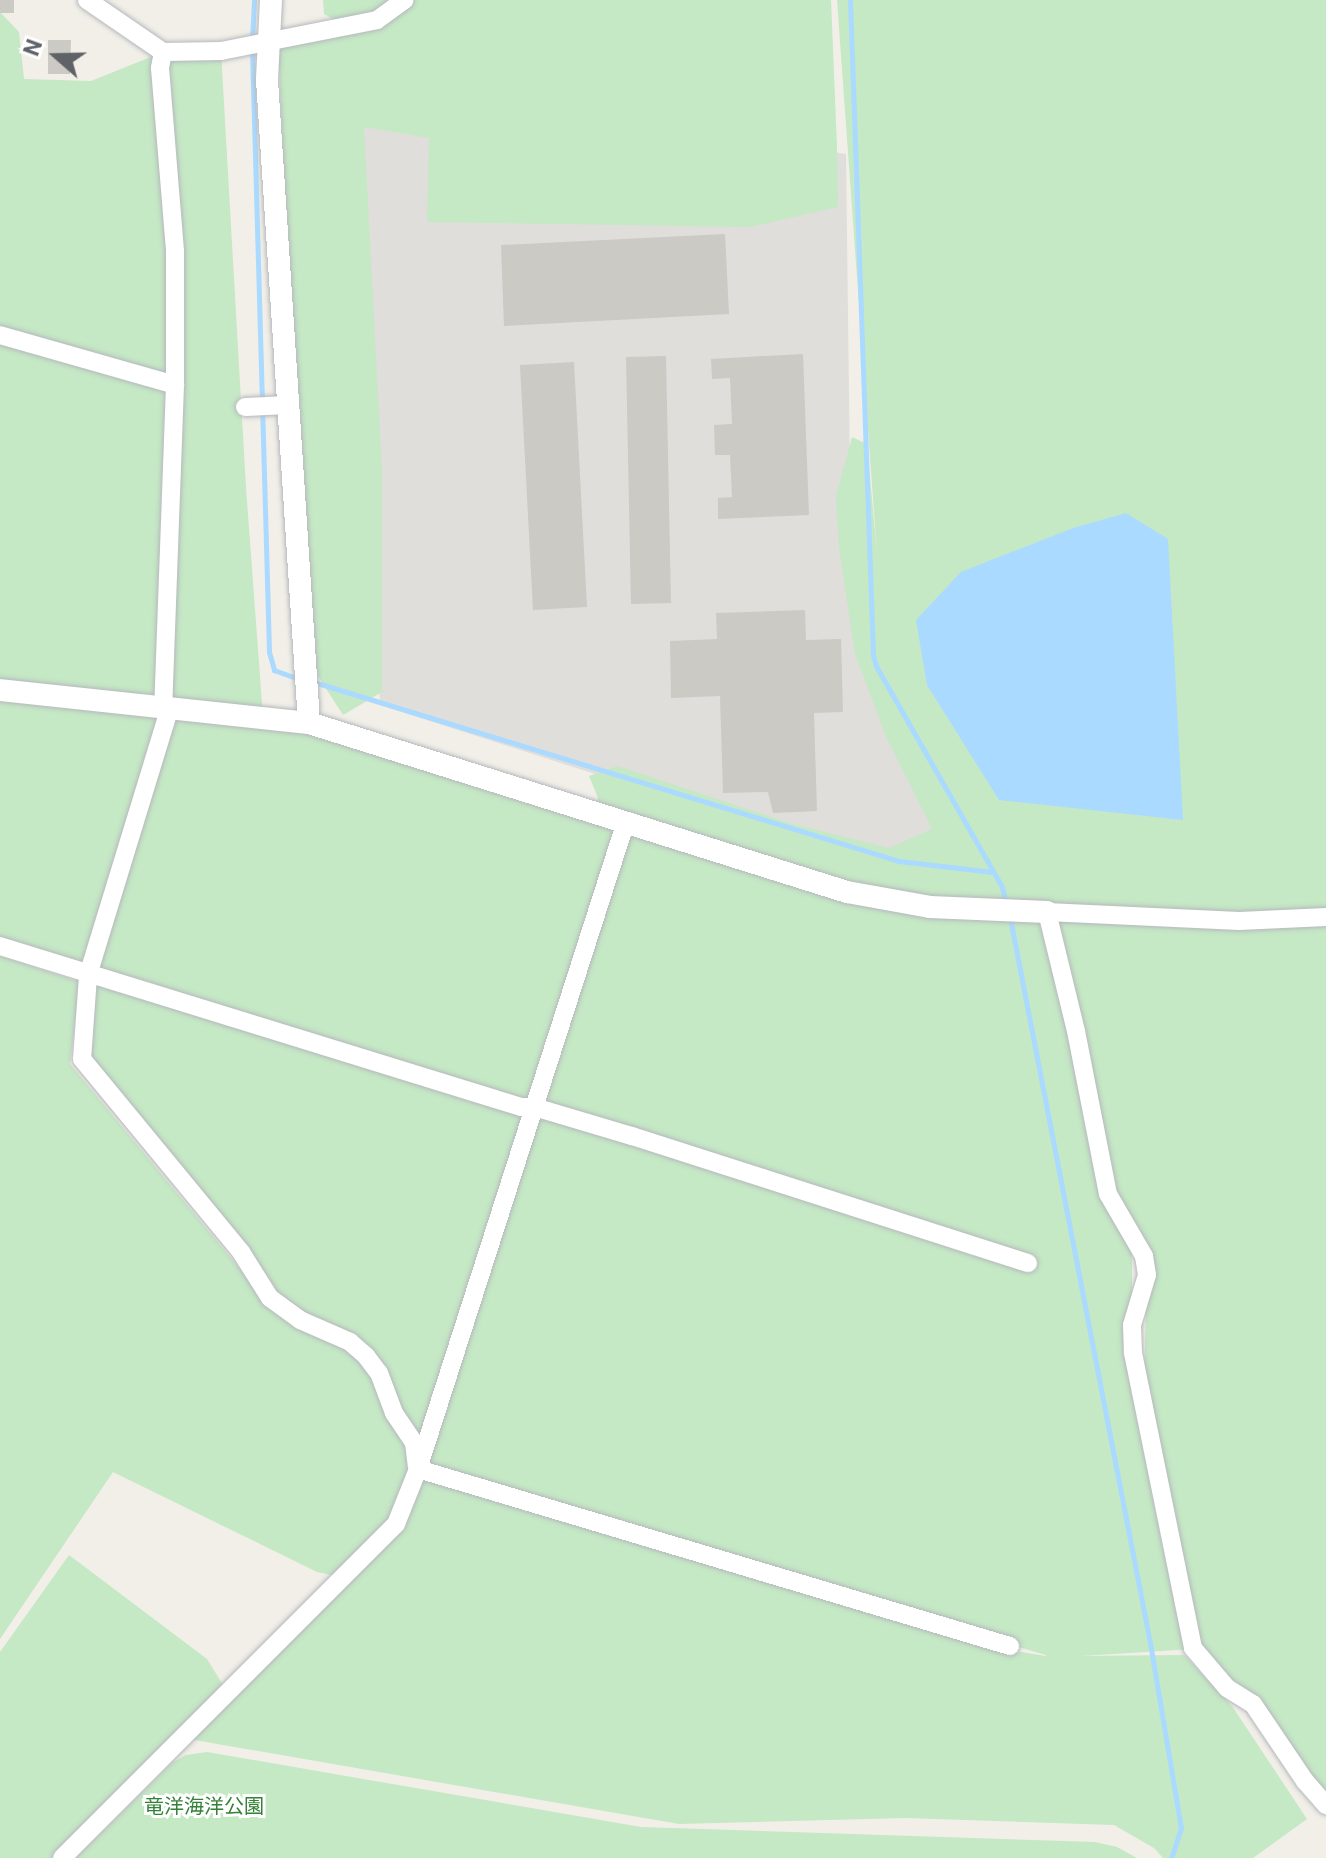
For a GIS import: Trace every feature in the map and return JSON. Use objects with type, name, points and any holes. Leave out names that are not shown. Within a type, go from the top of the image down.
[{"type":"street","points":[[87,0],[163,52],[221,51],[377,20],[405,0]]},
{"type":"street","points":[[271,0],[268,109],[309,723]]},
{"type":"street","points":[[163,52],[160,68],[175,251],[175,385],[166,707],[88,976],[82,1059],[241,1252],[270,1298],[300,1320],[350,1342],[366,1356],[379,1373],[394,1413],[414,1443],[418,1469]]},
{"type":"street","points":[[0,335],[175,385]]},
{"type":"street","points":[[245,407],[289,405]]},
{"type":"street","points":[[0,690],[309,723],[847,892],[898,904],[1239,921],[1326,917]]},
{"type":"street","points":[[62,1858],[396,1524],[418,1469],[626,821]]},
{"type":"street","points":[[1047,912],[1076,1031],[1108,1194],[1144,1256],[1147,1275],[1132,1325],[1133,1353],[1193,1648],[1202,1664],[1227,1688],[1253,1704],[1305,1781],[1326,1805]]},
{"type":"street","points":[[0,946],[88,976],[521,1107],[534,1107],[1028,1263]]},
{"type":"street","points":[[418,1469],[1010,1646]]},
{"type":"shaded area","points":[[355,84],[846,154],[852,632],[980,875],[819,846],[380,705]]},
{"type":"green space","points":[[323,0],[831,0],[837,147],[838,207],[750,227],[427,222],[429,138],[364,127],[382,471],[382,692],[343,715],[303,653],[278,38],[335,20],[324,14]]},
{"type":"green space","points":[[837,0],[1326,0],[1326,1805],[1193,1649],[1081,1656],[1184,1655],[1232,1706],[1307,1819],[1253,1858],[1163,1858],[1154,1848],[1114,1825],[905,1818],[679,1824],[183,1738],[61,1858],[0,1858],[0,1652],[69,1555],[207,1659],[228,1693],[345,1578],[317,1572],[113,1472],[0,1639],[0,956],[80,982],[70,1064],[274,1310],[270,1298],[82,1059],[88,976],[0,948],[0,12],[19,32],[24,79],[91,81],[163,52],[221,51],[246,488],[263,717],[595,811],[598,798],[589,776],[618,766],[789,823],[889,848],[932,829],[886,737],[855,654],[839,547],[836,496],[852,437],[867,444],[877,554]],"holes":[[[1132,1248],[1147,1275],[1144,1379],[1132,1325]],[[675,1547],[1046,1655],[1046,1656],[984,1646]]]},
{"type":"green space","name":"竜洋海洋公園","points":[[207,1752],[641,1827],[1095,1842],[1117,1847],[1137,1858],[76,1858],[173,1762],[186,1755]]},
{"type":"water","points":[[1126,513],[1168,539],[1183,820],[999,800],[927,685],[916,620],[961,572],[1073,528]]},
{"type":"building","points":[[0,0],[14,0],[14,13],[0,13]]},
{"type":"building","points":[[48,40],[71,40],[70,74],[48,74]]},
{"type":"building","points":[[725,234],[729,314],[504,326],[501,245]]},
{"type":"building","points":[[803,354],[809,515],[718,519],[718,498],[732,497],[730,455],[715,455],[714,425],[732,424],[730,378],[712,379],[711,359]]},
{"type":"building","points":[[666,356],[671,603],[631,604],[626,357]]},
{"type":"building","points":[[574,362],[587,607],[533,610],[520,365]]},
{"type":"building","points":[[805,610],[806,640],[841,639],[843,712],[814,713],[817,811],[773,813],[768,792],[723,793],[720,696],[671,698],[670,641],[717,639],[716,613]]},
{"type":"waterway","points":[[252,40],[254,0]]},
{"type":"waterway","points":[[850,0],[873,655],[876,666],[1002,887],[1006,904]]},
{"type":"waterway","points":[[252,50],[269,652],[274,670],[301,680]]},
{"type":"waterway","points":[[314,682],[899,861],[992,872]]},
{"type":"waterway","points":[[1010,918],[1150,1643],[1181,1828],[1171,1858]]}]
